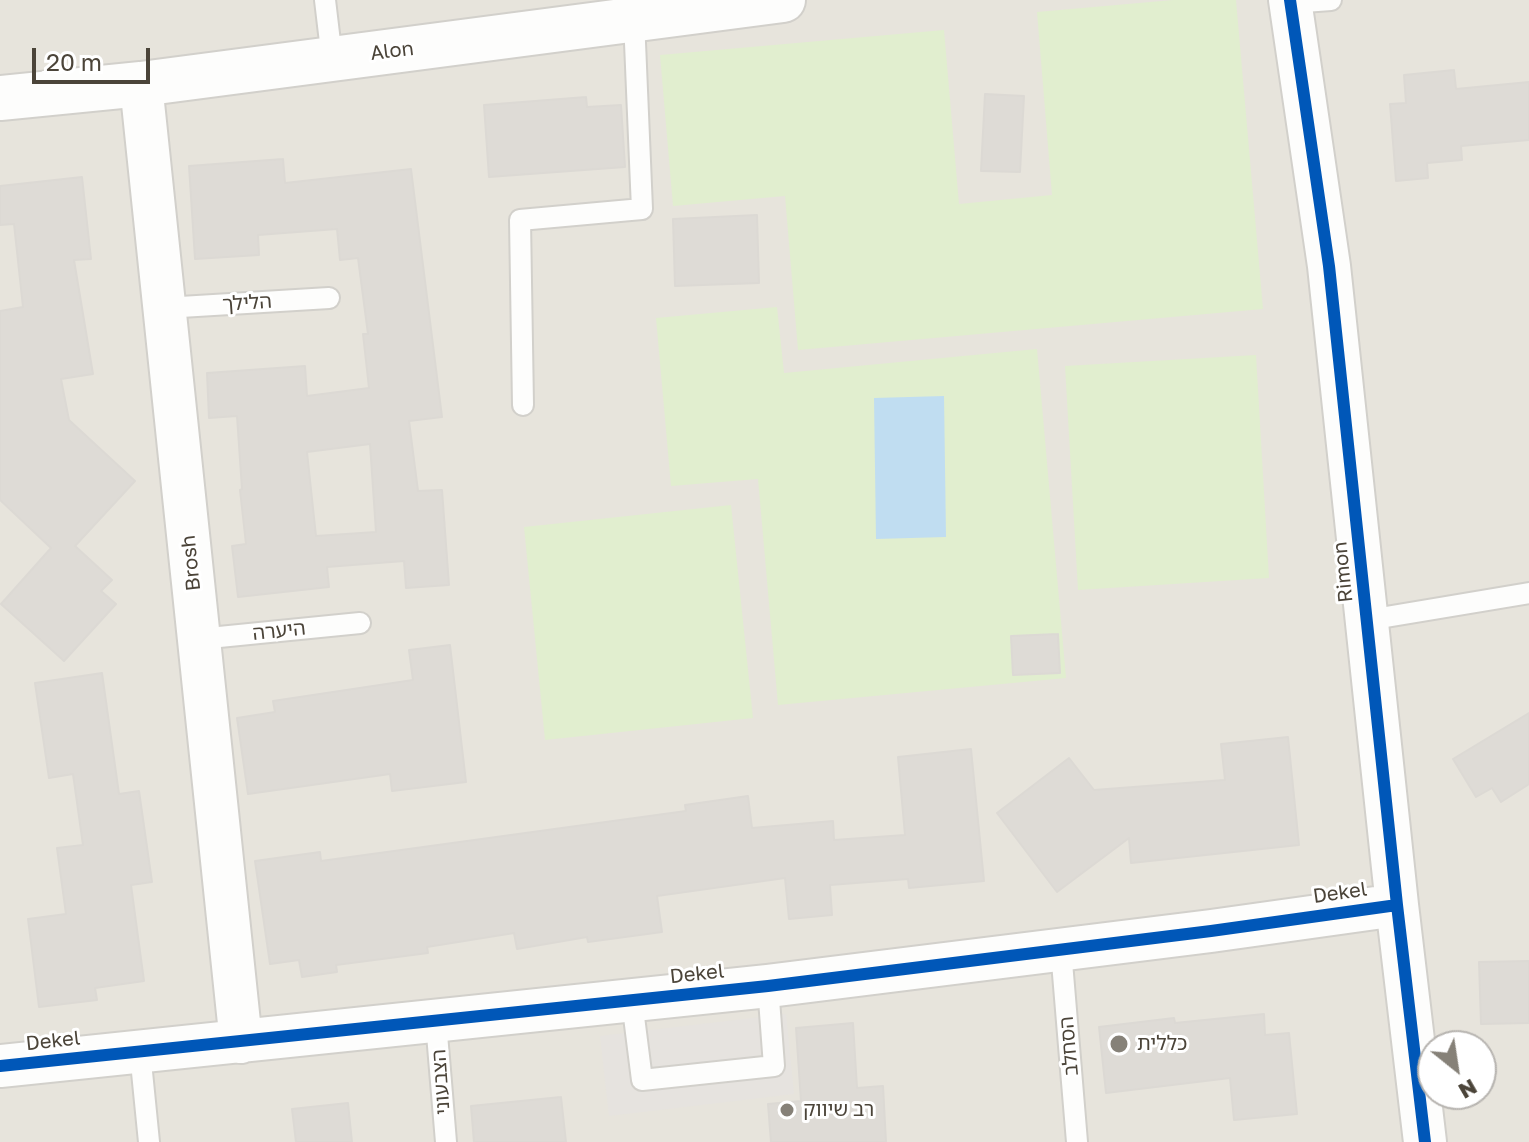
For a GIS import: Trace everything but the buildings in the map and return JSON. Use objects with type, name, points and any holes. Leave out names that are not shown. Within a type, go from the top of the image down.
[{"type":"street","name":"Alon","points":[[0,98],[141,84],[332,59],[627,13],[783,0]]},
{"type":"street","name":"Rimon","points":[[1290,2],[1329,266],[1425,1142]]},
{"type":"street","name":"Brosh","points":[[141,84],[241,1042]]},
{"type":"street","name":"Dekel","points":[[0,1066],[768,986],[1397,905]]},
{"type":"lane","points":[[325,0],[332,59]]},
{"type":"lane","points":[[1290,2],[1331,0]]},
{"type":"lane","points":[[523,405],[520,220],[642,209],[627,13]]},
{"type":"lane","name":"הלילך","points":[[164,308],[329,298]]},
{"type":"lane","points":[[1368,620],[1529,593]]},
{"type":"lane","name":"היערה","points":[[199,639],[360,623]]},
{"type":"lane","name":"הסחלב","points":[[1061,950],[1077,1142]]},
{"type":"lane","points":[[632,1001],[642,1080],[774,1066],[768,986]]},
{"type":"lane","name":"הצבעוני","points":[[436,1022],[446,1142]]},
{"type":"lane","points":[[140,1052],[149,1142]]},
{"type":"shaded area","points":[[0,0],[1529,0],[1529,1142],[0,1142]]},
{"type":"shaded area","points":[[786,1014],[794,1094],[609,1116],[600,1036]]},
{"type":"green space","points":[[1173,0],[1236,0],[1263,309],[798,350],[785,196],[673,206],[660,55],[944,30],[959,204],[1052,195],[1037,12]]},
{"type":"green space","points":[[777,307],[784,373],[1037,349],[1066,678],[778,705],[758,479],[671,486],[656,318]]},
{"type":"green space","points":[[1256,355],[1269,578],[1078,590],[1065,366]]},
{"type":"green space","points":[[731,505],[753,718],[545,740],[524,527]]},
{"type":"water","points":[[944,396],[946,537],[876,539],[874,398]]},
{"type":"cycle path","points":[[1290,0],[1329,266],[1425,1142]]},
{"type":"cycle path","points":[[0,1066],[768,986],[1397,905]]},
{"type":"place","name":"כללית","points":[[1119,1044]]},
{"type":"place","name":"רב שיווק","points":[[787,1110]]}]
